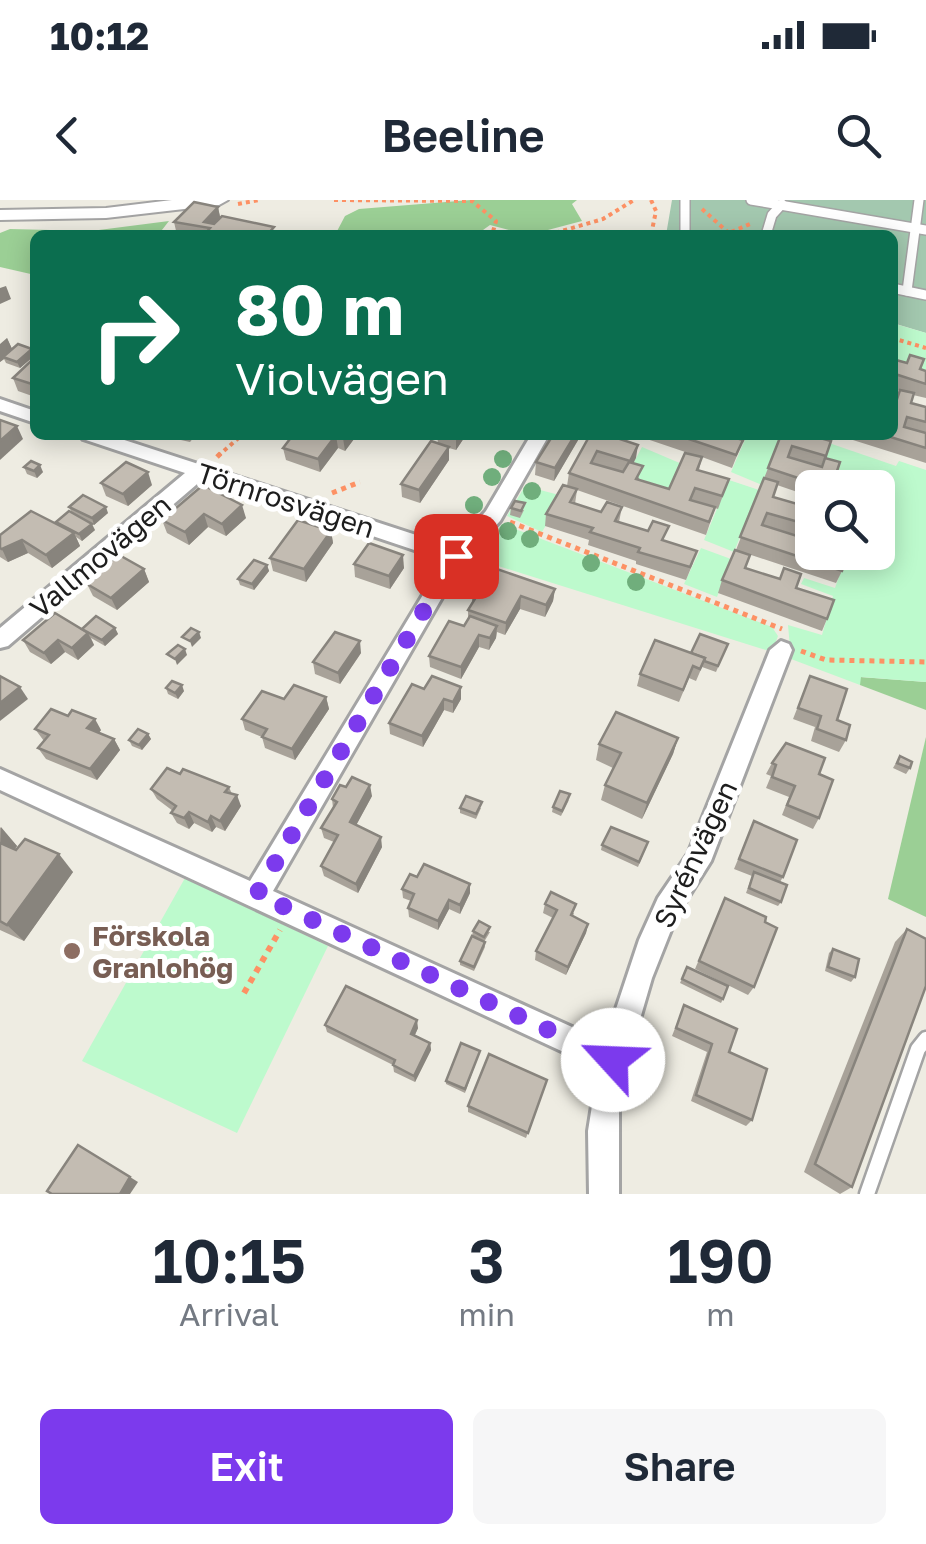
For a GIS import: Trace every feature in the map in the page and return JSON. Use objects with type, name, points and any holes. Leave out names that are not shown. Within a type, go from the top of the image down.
[{"type":"street","points":[[0,216],[106,213],[220,200]]},
{"type":"street","points":[[0,405],[30,415]]},
{"type":"street","name":"Törnrosvägen","points":[[104,440],[456,556]]},
{"type":"street","points":[[257,894],[456,556],[472,544],[537,440]]},
{"type":"street","name":"Vallmovägen","points":[[0,640],[199,472]]},
{"type":"street","name":"Syrénvägen","points":[[604,1194],[604,1111],[613,1060],[664,917],[686,872],[698,861],[781,650]]},
{"type":"street","points":[[0,778],[613,1060]]},
{"type":"lane","points":[[686,230],[689,200]]},
{"type":"lane","points":[[751,200],[921,229]]},
{"type":"lane","points":[[906,291],[921,229],[919,200]]},
{"type":"lane","points":[[768,230],[772,215],[782,203]]},
{"type":"lane","points":[[898,289],[926,295]]},
{"type":"lane","points":[[867,1194],[918,1049],[926,1040]]},
{"type":"path","points":[[334,200],[472,201],[496,221],[493,230]]},
{"type":"path","points":[[565,230],[603,219],[634,200]]},
{"type":"path","points":[[651,200],[656,211],[652,230]]},
{"type":"path","points":[[689,200],[725,230]]},
{"type":"path","points":[[898,340],[926,348]]},
{"type":"path","points":[[199,472],[236,440]]},
{"type":"path","points":[[492,515],[780,624],[781,650],[792,648],[840,661],[926,662]]},
{"type":"path","points":[[244,992],[291,910]]},
{"type":"green space","points":[[471,200],[577,200],[572,204],[582,221],[548,230],[510,230],[490,225],[483,230],[338,230],[345,216],[359,209]]},
{"type":"green space","points":[[672,200],[926,200],[926,333],[898,325],[898,230],[667,230]]},
{"type":"green space","points":[[169,221],[162,230],[99,230]]},
{"type":"green space","points":[[10,229],[50,230],[30,230],[30,274],[0,267],[0,233]]},
{"type":"green space","points":[[898,325],[926,333],[926,374],[898,364]]},
{"type":"green space","points":[[745,440],[780,440],[762,485],[731,472]]},
{"type":"green space","points":[[829,443],[896,466],[899,461],[926,470],[926,682],[861,677],[860,685],[791,659],[788,625],[822,635],[833,596],[801,584],[804,578],[835,588],[841,570],[895,570],[895,470],[820,470]]},
{"type":"green space","points":[[642,447],[682,464],[671,489],[627,475]]},
{"type":"green space","points":[[729,480],[759,490],[734,552],[704,540]]},
{"type":"green space","points":[[525,486],[563,496],[542,532],[507,516]]},
{"type":"green space","points":[[502,524],[772,627],[778,636],[772,652],[473,558]]},
{"type":"green space","points":[[701,548],[731,559],[717,597],[684,584]]},
{"type":"green space","points":[[860,677],[926,682],[926,710],[860,685]]},
{"type":"green space","points":[[926,737],[926,917],[888,899]]},
{"type":"green space","points":[[185,878],[328,946],[237,1133],[82,1061]]},
{"type":"building","points":[[194,202],[218,207],[204,222],[214,224],[222,216],[274,227],[208,230],[174,222]]},
{"type":"building","points":[[18,344],[30,348],[17,362],[3,357]]},
{"type":"building","points":[[910,355],[924,359],[920,369],[926,371],[926,384],[898,375],[898,361],[907,363]]},
{"type":"building","points":[[30,362],[30,383],[13,378]]},
{"type":"building","points":[[900,390],[914,393],[911,403],[926,407],[926,422],[907,417],[904,427],[926,433],[926,448],[898,439]]},
{"type":"building","points":[[0,420],[17,426],[0,441]]},
{"type":"building","points":[[289,440],[332,440],[318,459],[283,448]]},
{"type":"building","points":[[550,440],[572,440],[555,468],[536,462]]},
{"type":"building","points":[[587,440],[623,440],[638,445],[630,461],[597,451],[591,463],[623,472],[629,462],[643,466],[636,479],[669,489],[685,453],[702,457],[697,470],[729,479],[722,496],[695,488],[690,500],[715,507],[709,522],[569,473]]},
{"type":"building","points":[[692,440],[743,440],[736,455]]},
{"type":"building","points":[[779,440],[831,441],[826,456],[792,446],[788,457],[822,467],[825,458],[840,462],[837,470],[795,470],[795,477],[768,468]]},
{"type":"building","points":[[431,441],[449,447],[419,490],[401,484]]},
{"type":"building","points":[[31,461],[40,465],[34,471],[24,467]]},
{"type":"building","points":[[126,462],[148,472],[123,494],[101,483]]},
{"type":"building","points":[[764,478],[778,482],[773,497],[795,503],[795,521],[767,513],[762,525],[795,535],[795,555],[740,537]]},
{"type":"building","points":[[203,485],[242,505],[222,524],[204,514],[185,532],[162,520]]},
{"type":"building","points":[[563,485],[577,489],[570,502],[601,512],[607,502],[622,507],[615,521],[648,531],[653,521],[669,526],[662,540],[697,551],[690,567],[638,552],[640,548],[590,532],[593,528],[546,514]]},
{"type":"building","points":[[83,495],[106,507],[92,518],[69,507]]},
{"type":"building","points":[[515,501],[525,503],[521,511],[511,508]]},
{"type":"building","points":[[31,511],[74,533],[46,555],[22,540],[0,548],[0,535]]},
{"type":"building","points":[[69,511],[92,524],[79,534],[56,522]]},
{"type":"building","points":[[298,520],[331,531],[304,569],[270,558]]},
{"type":"building","points":[[369,543],[403,555],[389,576],[354,564]]},
{"type":"building","points":[[735,550],[750,555],[745,568],[780,579],[784,568],[801,574],[796,588],[834,600],[827,619],[722,580]]},
{"type":"building","points":[[121,556],[144,569],[111,598],[87,584],[109,562]]},
{"type":"building","points":[[254,560],[267,565],[252,584],[238,579]]},
{"type":"building","points":[[488,566],[555,589],[546,605],[521,596],[506,623],[468,610],[478,594],[472,592]]},
{"type":"building","points":[[55,613],[88,633],[72,648],[58,640],[44,653],[23,640]]},
{"type":"building","points":[[96,616],[115,628],[102,640],[82,629]]},
{"type":"building","points":[[470,616],[497,626],[490,638],[479,635],[461,667],[429,656],[449,621],[464,626]]},
{"type":"building","points":[[191,628],[199,632],[190,641],[182,637]]},
{"type":"building","points":[[335,632],[360,641],[338,673],[313,662]]},
{"type":"building","points":[[700,634],[728,644],[718,666],[691,653]]},
{"type":"building","points":[[655,640],[705,658],[700,669],[693,666],[683,690],[640,674]]},
{"type":"building","points":[[178,645],[185,649],[175,659],[167,654]]},
{"type":"building","points":[[0,676],[20,687],[0,703]]},
{"type":"building","points":[[432,676],[461,687],[453,702],[444,699],[422,736],[389,723],[412,684],[424,689]]},
{"type":"building","points":[[810,676],[847,689],[837,720],[850,725],[846,740],[817,729],[821,716],[798,708]]},
{"type":"building","points":[[172,681],[182,685],[175,693],[166,688]]},
{"type":"building","points":[[294,685],[326,697],[292,749],[262,737],[267,729],[242,719],[262,691],[284,699]]},
{"type":"building","points":[[51,709],[68,716],[72,710],[95,719],[87,728],[114,739],[90,769],[38,748],[49,735],[35,729]]},
{"type":"building","points":[[616,712],[678,738],[647,803],[605,785],[621,753],[599,744]]},
{"type":"building","points":[[138,729],[148,734],[139,745],[129,740]]},
{"type":"building","points":[[786,743],[825,758],[819,774],[833,780],[819,818],[787,805],[795,786],[772,777],[776,765],[772,763]]},
{"type":"building","points":[[900,756],[912,762],[910,768],[897,763]]},
{"type":"building","points":[[167,768],[180,774],[183,769],[229,787],[225,792],[237,795],[220,821],[211,816],[208,822],[189,812],[184,818],[171,813],[176,806],[151,789]]},
{"type":"building","points":[[352,777],[370,785],[350,822],[381,837],[356,884],[321,866],[338,835],[321,828],[337,802],[332,799],[340,785],[346,787]]},
{"type":"building","points":[[560,791],[570,794],[562,811],[553,807]]},
{"type":"building","points":[[466,796],[482,802],[476,814],[460,808]]},
{"type":"building","points":[[754,821],[797,840],[783,877],[739,859]]},
{"type":"building","points":[[611,827],[648,842],[639,862],[602,845]]},
{"type":"building","points":[[25,839],[59,854],[7,925],[0,921],[0,843],[16,850]]},
{"type":"building","points":[[424,864],[470,884],[460,905],[449,900],[438,921],[408,908],[414,894],[402,889],[410,874],[417,877]]},
{"type":"building","points":[[754,872],[787,885],[781,902],[749,888]]},
{"type":"building","points":[[551,892],[576,904],[571,915],[588,924],[568,967],[536,951],[557,910],[545,904]]},
{"type":"building","points":[[725,898],[766,917],[765,922],[777,928],[754,987],[699,961]]},
{"type":"building","points":[[479,921],[490,927],[484,937],[473,931]]},
{"type":"building","points":[[907,929],[926,939],[926,986],[852,1187],[815,1164]]},
{"type":"building","points":[[472,936],[485,942],[474,967],[460,961]]},
{"type":"building","points":[[833,949],[859,959],[855,977],[828,967]]},
{"type":"building","points":[[687,967],[728,986],[723,999],[682,979]]},
{"type":"building","points":[[346,986],[417,1020],[411,1034],[430,1043],[414,1076],[393,1065],[395,1060],[325,1025]]},
{"type":"building","points":[[684,1005],[737,1029],[729,1052],[767,1069],[752,1120],[696,1095],[712,1044],[676,1028]]},
{"type":"building","points":[[461,1043],[480,1051],[465,1089],[446,1081]]},
{"type":"building","points":[[489,1054],[547,1080],[528,1133],[468,1106]]},
{"type":"building","points":[[78,1145],[130,1177],[120,1194],[47,1191]]},
{"type":"place","name":"Förskola Granlohög","points":[[72,951]]},
{"type":"route","points":[[456,556],[257,894],[613,1060]]}]
